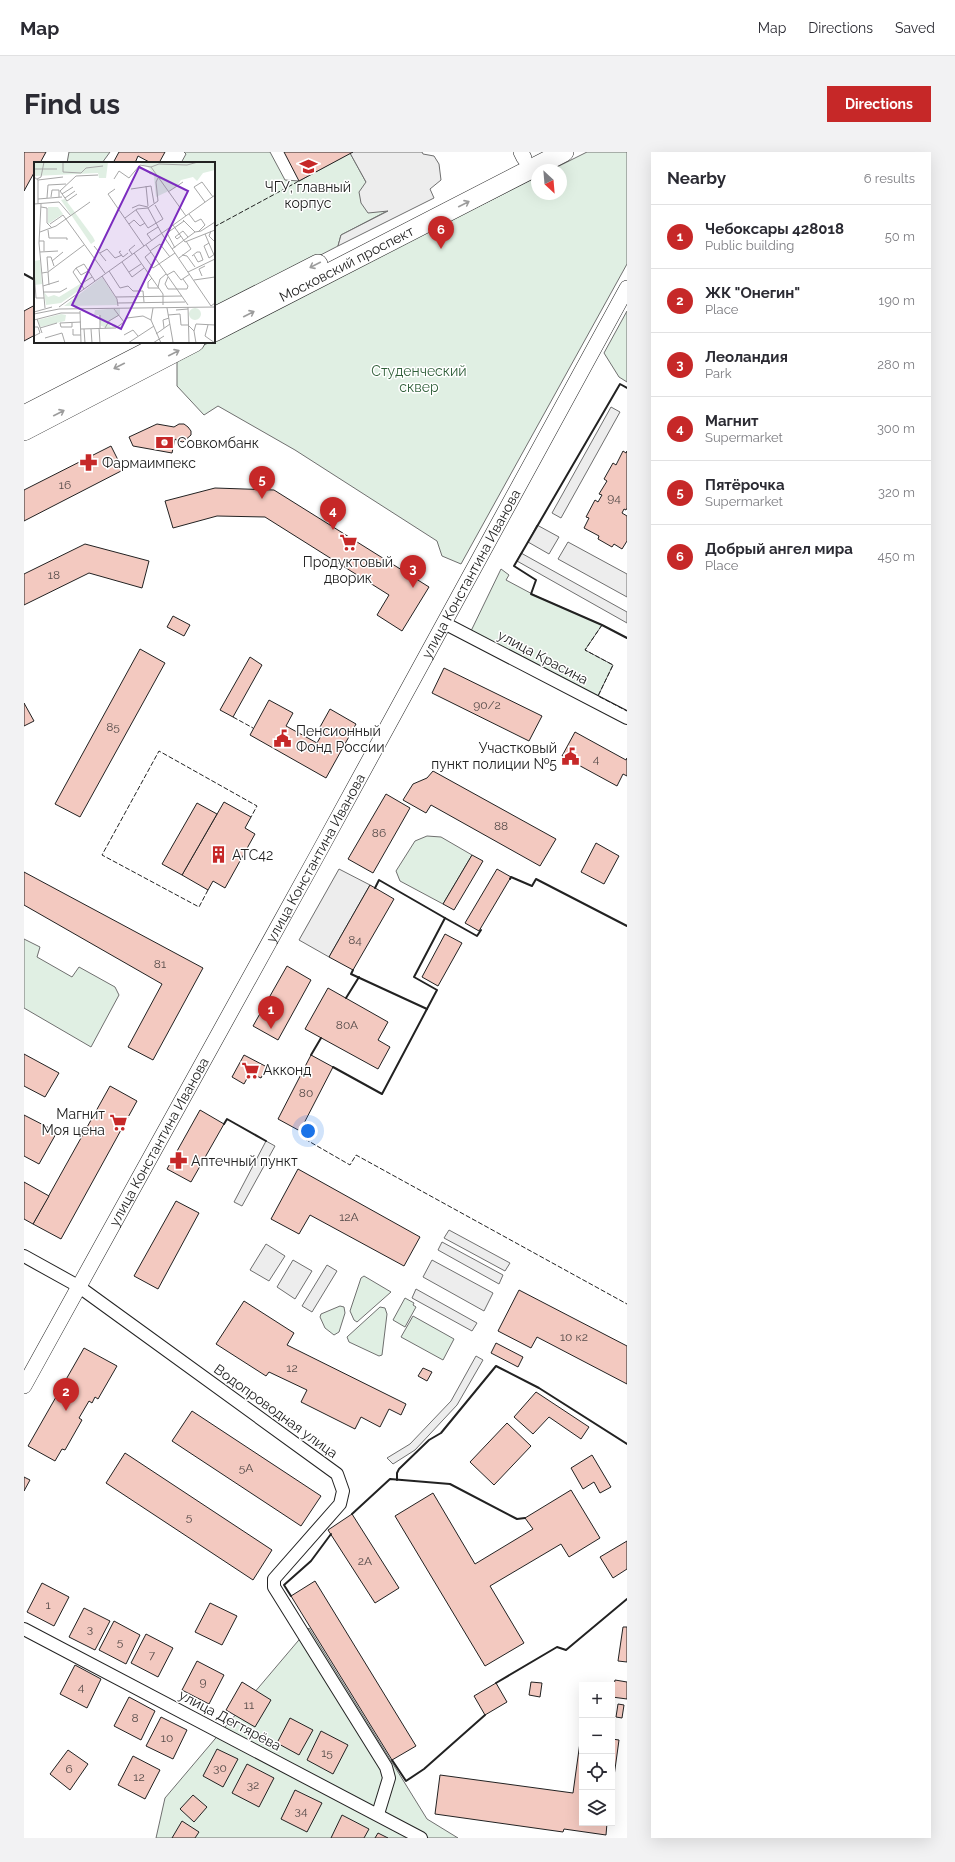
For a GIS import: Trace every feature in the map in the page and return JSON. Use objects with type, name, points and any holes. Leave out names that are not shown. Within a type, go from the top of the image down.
[{"type":"main road","name":"Московский проспект","points":[[215,331],[564,152]]},
{"type":"main road","name":"Московский проспект","points":[[215,316],[527,154]]},
{"type":"main road","points":[[24,415],[164,343]]},
{"type":"main road","points":[[24,431],[193,343]]},
{"type":"street","name":"улица Константина Иванова","points":[[24,1386],[627,288]]},
{"type":"street","name":"улица Красина","points":[[444,623],[627,718]]},
{"type":"street","name":"Водопроводная улица","points":[[24,1256],[78,1286],[333,1470],[341,1480],[343,1491],[340,1504],[274,1579],[274,1587],[386,1767],[389,1778],[378,1814]]},
{"type":"street","name":"улица Дегтярёва","points":[[24,1629],[378,1814],[421,1838]]},
{"type":"green space","points":[[69,152],[110,152],[103,162],[67,162]]},
{"type":"green space","points":[[184,152],[270,152],[285,180],[299,181],[350,153],[366,182],[389,210],[341,235],[338,246],[215,309],[215,162],[182,162],[186,154]]},
{"type":"green space","name":"Студенческий сквер","points":[[587,152],[627,152],[627,264],[461,564],[442,556],[437,541],[295,450],[218,406],[204,415],[177,386],[177,361],[182,356],[208,343],[215,343],[215,339],[531,180],[531,200],[567,200],[567,164],[563,164]]},
{"type":"green space","points":[[627,311],[627,382],[619,377],[604,353]]},
{"type":"green space","points":[[501,569],[509,575],[506,580],[536,596],[602,625],[585,650],[613,665],[598,696],[471,631]]},
{"type":"green space","points":[[427,836],[441,837],[472,855],[443,904],[400,881],[396,871],[415,841]]},
{"type":"green space","points":[[24,939],[40,947],[37,957],[72,977],[79,967],[115,987],[119,995],[91,1047],[24,1008]]},
{"type":"green space","points":[[364,1276],[391,1292],[357,1322],[354,1320],[350,1311],[361,1278]]},
{"type":"green space","points":[[405,1298],[414,1303],[413,1305],[416,1307],[405,1327],[393,1320]]},
{"type":"green space","points":[[340,1306],[344,1307],[345,1313],[339,1332],[334,1335],[325,1328],[320,1317],[321,1314]]},
{"type":"green space","points":[[380,1307],[385,1308],[387,1314],[382,1355],[379,1356],[349,1342],[347,1337]]},
{"type":"green space","points":[[413,1316],[454,1339],[443,1360],[401,1337]]},
{"type":"green space","points":[[309,1628],[427,1819],[458,1838],[156,1838],[165,1798]]},
{"type":"shaded area","points":[[422,152],[423,154],[434,156],[439,164],[441,180],[430,189],[434,198],[338,246],[341,235],[388,211],[368,213],[361,203],[359,192],[366,182],[350,153]]},
{"type":"shaded area","points":[[611,407],[620,412],[561,518],[552,513]]},
{"type":"shaded area","points":[[537,525],[559,537],[549,554],[528,542]]},
{"type":"shaded area","points":[[568,542],[627,574],[627,597],[558,559]]},
{"type":"shaded area","points":[[521,553],[627,612],[627,623],[517,561]]},
{"type":"shaded area","points":[[339,869],[370,885],[329,957],[299,940]]},
{"type":"shaded area","points":[[266,1141],[275,1146],[242,1206],[234,1202]]},
{"type":"shaded area","points":[[449,1230],[510,1263],[505,1271],[444,1238]]},
{"type":"shaded area","points":[[442,1242],[503,1275],[499,1284],[438,1250]]},
{"type":"shaded area","points":[[266,1244],[285,1256],[269,1281],[250,1270]]},
{"type":"shaded area","points":[[293,1260],[312,1271],[295,1299],[277,1287]]},
{"type":"shaded area","points":[[432,1260],[493,1293],[484,1311],[423,1277]]},
{"type":"shaded area","points":[[327,1265],[337,1271],[312,1312],[302,1306]]},
{"type":"shaded area","points":[[416,1289],[477,1323],[472,1331],[412,1298]]},
{"type":"shaded area","points":[[476,1356],[483,1360],[457,1405],[415,1450],[393,1464],[387,1458],[410,1444],[451,1401]]},
{"type":"building","points":[[24,152],[46,152],[41,162],[34,162],[34,173],[24,191]]},
{"type":"building","points":[[119,152],[165,152],[160,162],[149,162],[138,156],[135,162],[114,162]]},
{"type":"building","name":"ЧГУ, главный корпус","points":[[284,152],[353,152],[299,181]]},
{"type":"building","points":[[34,306],[34,336],[24,341],[24,311]]},
{"type":"building","points":[[157,424],[174,427],[179,424],[184,424],[191,431],[191,435],[183,442],[175,439],[172,453],[133,446],[129,437]]},
{"type":"building","points":[[111,446],[123,470],[24,521],[24,490]]},
{"type":"building","points":[[623,451],[626,453],[627,451],[627,508],[626,510],[624,509],[622,513],[627,516],[627,541],[622,549],[614,544],[612,547],[598,539],[599,536],[584,528],[589,518],[586,517],[595,500],[598,502],[602,495],[599,494],[607,481],[604,479],[613,463],[616,465]]},
{"type":"building","points":[[215,488],[274,490],[429,587],[402,631],[377,615],[389,595],[265,517],[217,516],[173,528],[165,501]]},
{"type":"building","points":[[85,544],[149,561],[142,588],[89,573],[24,605],[24,574]]},
{"type":"building","points":[[173,616],[190,625],[184,636],[167,627]]},
{"type":"building","points":[[140,649],[165,663],[80,817],[55,804]]},
{"type":"building","points":[[250,657],[262,665],[233,717],[220,710]]},
{"type":"building","points":[[444,668],[542,716],[529,741],[432,693]]},
{"type":"building","name":"Пенсионный Фонд России","points":[[269,700],[293,713],[286,726],[317,743],[325,729],[320,727],[330,709],[356,724],[326,778],[250,735]]},
{"type":"building","points":[[24,703],[34,721],[24,726]]},
{"type":"building","points":[[575,732],[626,760],[627,758],[627,776],[623,774],[617,786],[562,756]]},
{"type":"building","points":[[433,771],[556,839],[540,866],[431,805],[426,813],[403,800],[413,784],[427,778]]},
{"type":"building","points":[[386,794],[410,808],[373,873],[348,859]]},
{"type":"building","name":"АТС42","points":[[224,802],[251,817],[245,828],[255,834],[225,888],[213,881],[208,890],[182,875]]},
{"type":"building","points":[[197,803],[217,814],[182,875],[162,864]]},
{"type":"building","points":[[596,843],[619,856],[604,884],[581,872]]},
{"type":"building","points":[[472,855],[483,861],[454,910],[443,904]]},
{"type":"building","points":[[497,869],[511,877],[479,931],[465,923]]},
{"type":"building","points":[[24,872],[203,968],[153,1060],[128,1047],[162,984],[24,905]]},
{"type":"building","points":[[370,885],[394,899],[353,970],[329,957]]},
{"type":"building","points":[[445,934],[462,943],[438,986],[422,977]]},
{"type":"building","points":[[287,966],[311,980],[278,1040],[253,1026]]},
{"type":"building","points":[[328,988],[388,1022],[378,1040],[390,1047],[378,1069],[305,1029]]},
{"type":"building","points":[[24,1054],[59,1073],[45,1097],[24,1086]]},
{"type":"building","name":"Акконд","points":[[244,1055],[267,1067],[261,1078],[250,1073],[244,1084],[232,1077]]},
{"type":"building","points":[[311,1055],[333,1067],[300,1131],[278,1119]]},
{"type":"building","points":[[110,1086],[137,1101],[61,1239],[33,1224]]},
{"type":"building","points":[[200,1110],[224,1124],[191,1182],[167,1169]]},
{"type":"building","points":[[24,1115],[57,1132],[39,1164],[24,1156]]},
{"type":"building","points":[[298,1169],[420,1237],[404,1266],[310,1215],[299,1234],[271,1219]]},
{"type":"building","points":[[24,1182],[49,1196],[33,1224],[24,1219]]},
{"type":"building","points":[[176,1201],[199,1213],[158,1289],[134,1276]]},
{"type":"building","points":[[519,1290],[627,1346],[627,1384],[537,1337],[531,1348],[498,1331]]},
{"type":"building","points":[[244,1301],[294,1333],[287,1345],[406,1404],[401,1415],[389,1409],[380,1427],[361,1417],[355,1429],[301,1402],[307,1390],[269,1372],[266,1376],[216,1344]]},
{"type":"building","points":[[496,1343],[523,1357],[518,1367],[491,1353]]},
{"type":"building","points":[[84,1348],[117,1366],[98,1399],[95,1397],[92,1403],[89,1401],[79,1418],[82,1420],[65,1450],[62,1449],[55,1461],[28,1446]]},
{"type":"building","points":[[423,1368],[432,1372],[427,1381],[418,1376]]},
{"type":"building","points":[[536,1392],[589,1427],[581,1439],[549,1417],[533,1434],[514,1417]]},
{"type":"building","points":[[192,1411],[321,1496],[301,1526],[172,1441]]},
{"type":"building","points":[[507,1423],[531,1446],[494,1485],[470,1462]]},
{"type":"building","points":[[125,1453],[272,1550],[253,1580],[106,1483]]},
{"type":"building","points":[[592,1455],[611,1487],[600,1493],[594,1482],[583,1489],[571,1468]]},
{"type":"building","points":[[24,1477],[30,1480],[24,1491]]},
{"type":"building","points":[[571,1490],[600,1538],[569,1557],[561,1544],[490,1586],[524,1643],[485,1666],[395,1516],[433,1493],[475,1564],[533,1529],[525,1518]]},
{"type":"building","points":[[352,1514],[399,1588],[375,1603],[328,1530]]},
{"type":"building","points":[[627,1541],[627,1569],[613,1578],[600,1557]]},
{"type":"building","points":[[315,1581],[416,1746],[392,1760],[291,1596]]},
{"type":"building","points":[[42,1583],[69,1597],[54,1626],[27,1612]]},
{"type":"building","points":[[210,1603],[237,1616],[222,1645],[195,1632]]},
{"type":"building","points":[[84,1608],[110,1621],[95,1650],[69,1637]]},
{"type":"building","points":[[114,1621],[140,1635],[126,1664],[99,1650]]},
{"type":"building","points":[[623,1627],[627,1627],[627,1662],[618,1661]]},
{"type":"building","points":[[146,1634],[173,1648],[158,1677],[131,1663]]},
{"type":"building","points":[[197,1661],[224,1675],[209,1704],[182,1690]]},
{"type":"building","points":[[75,1665],[101,1679],[87,1708],[60,1694]]},
{"type":"building","points":[[615,1680],[627,1682],[627,1699],[615,1697]]},
{"type":"building","points":[[242,1682],[271,1700],[255,1727],[226,1710]]},
{"type":"building","points":[[531,1682],[542,1683],[540,1697],[529,1695]]},
{"type":"building","points":[[496,1683],[507,1702],[485,1715],[474,1696]]},
{"type":"building","points":[[129,1697],[155,1711],[141,1740],[114,1726]]},
{"type":"building","points":[[618,1704],[624,1705],[622,1718],[616,1717]]},
{"type":"building","points":[[161,1717],[187,1730],[173,1759],[146,1746]]},
{"type":"building","points":[[290,1718],[313,1730],[299,1755],[277,1743]]},
{"type":"building","points":[[321,1731],[348,1745],[333,1774],[307,1760]]},
{"type":"building","points":[[615,1739],[619,1740],[615,1769]]},
{"type":"building","points":[[217,1749],[238,1759],[223,1787],[203,1776]]},
{"type":"building","points":[[68,1750],[88,1764],[70,1790],[50,1774]]},
{"type":"building","points":[[579,1750],[579,1826],[607,1826],[606,1835],[564,1829],[563,1832],[435,1814],[440,1775],[573,1793]]},
{"type":"building","points":[[133,1756],[160,1770],[145,1799],[118,1785]]},
{"type":"building","points":[[247,1764],[274,1778],[259,1807],[232,1793]]},
{"type":"building","points":[[295,1790],[322,1803],[307,1832],[281,1819]]},
{"type":"building","points":[[193,1795],[207,1807],[194,1822],[180,1809]]},
{"type":"building","points":[[342,1815],[369,1829],[364,1838],[331,1838]]},
{"type":"building","points":[[182,1821],[199,1832],[195,1838],[172,1838]]},
{"type":"building","points":[[378,1833],[388,1838],[375,1838]]},
{"type":"fence","points":[[215,226],[299,181]]},
{"type":"fence","points":[[627,638],[602,625],[585,650],[613,665],[598,696],[627,711]]},
{"type":"fence","points":[[233,717],[253,728]]},
{"type":"fence","points":[[208,890],[199,907],[102,855],[159,751],[257,806],[251,817]]},
{"type":"fence","points":[[305,1139],[350,1165],[356,1155],[627,1304]]},
{"type":"wall","points":[[24,274],[34,279]]},
{"type":"wall","points":[[627,388],[620,384],[514,566],[536,580],[531,594],[602,625],[627,638]]},
{"type":"wall","points":[[510,879],[511,877],[532,886],[536,879],[627,926]]},
{"type":"wall","points":[[375,888],[379,880],[445,918]]},
{"type":"wall","points":[[333,1067],[382,1094],[437,990],[414,977],[445,918],[477,936],[481,930]]},
{"type":"wall","points":[[353,970],[351,974],[427,1009]]},
{"type":"wall","points":[[346,998],[359,977]]},
{"type":"wall","points":[[311,1055],[321,1038]]},
{"type":"wall","points":[[224,1124],[227,1119],[266,1141]]},
{"type":"wall","points":[[397,1480],[397,1473],[399,1469],[429,1440],[441,1433],[496,1366],[539,1388],[627,1444]]},
{"type":"wall","points":[[352,1514],[390,1479],[450,1484],[517,1519],[525,1518]]},
{"type":"wall","points":[[291,1596],[284,1585],[311,1561],[331,1534]]},
{"type":"wall","points":[[496,1683],[557,1647],[566,1650],[627,1599]]},
{"type":"wall","points":[[392,1760],[406,1781],[424,1769],[485,1715]]},
{"type":"place","name":"ЧГУ, главный корпус","points":[[308,167]]},
{"type":"place","name":"Добрый ангел мира","points":[[441,249]]},
{"type":"place","name":"Совкомбанк","points":[[164,443]]},
{"type":"place","name":"Фармаимпекс","points":[[89,463]]},
{"type":"place","name":"Пятёрочка","points":[[262,499]]},
{"type":"place","name":"Магнит","points":[[333,530]]},
{"type":"place","name":"Продуктовый дворик","points":[[348,542]]},
{"type":"place","name":"Леоландия","points":[[413,588]]},
{"type":"place","name":"Пенсионный Фонд России","points":[[283,739]]},
{"type":"place","name":"Участковый пункт полиции №5","points":[[570,756]]},
{"type":"place","name":"АТС42","points":[[219,855]]},
{"type":"place","name":"Чебоксары 428018","points":[[271,1029]]},
{"type":"place","name":"Акконд","points":[[250,1070]]},
{"type":"place","name":"Магнит Моя цена","points":[[118,1122]]},
{"type":"place","name":"Аптечный пункт","points":[[178,1161]]},
{"type":"place","name":"ЖК \"Онегин\"","points":[[66,1411]]}]
